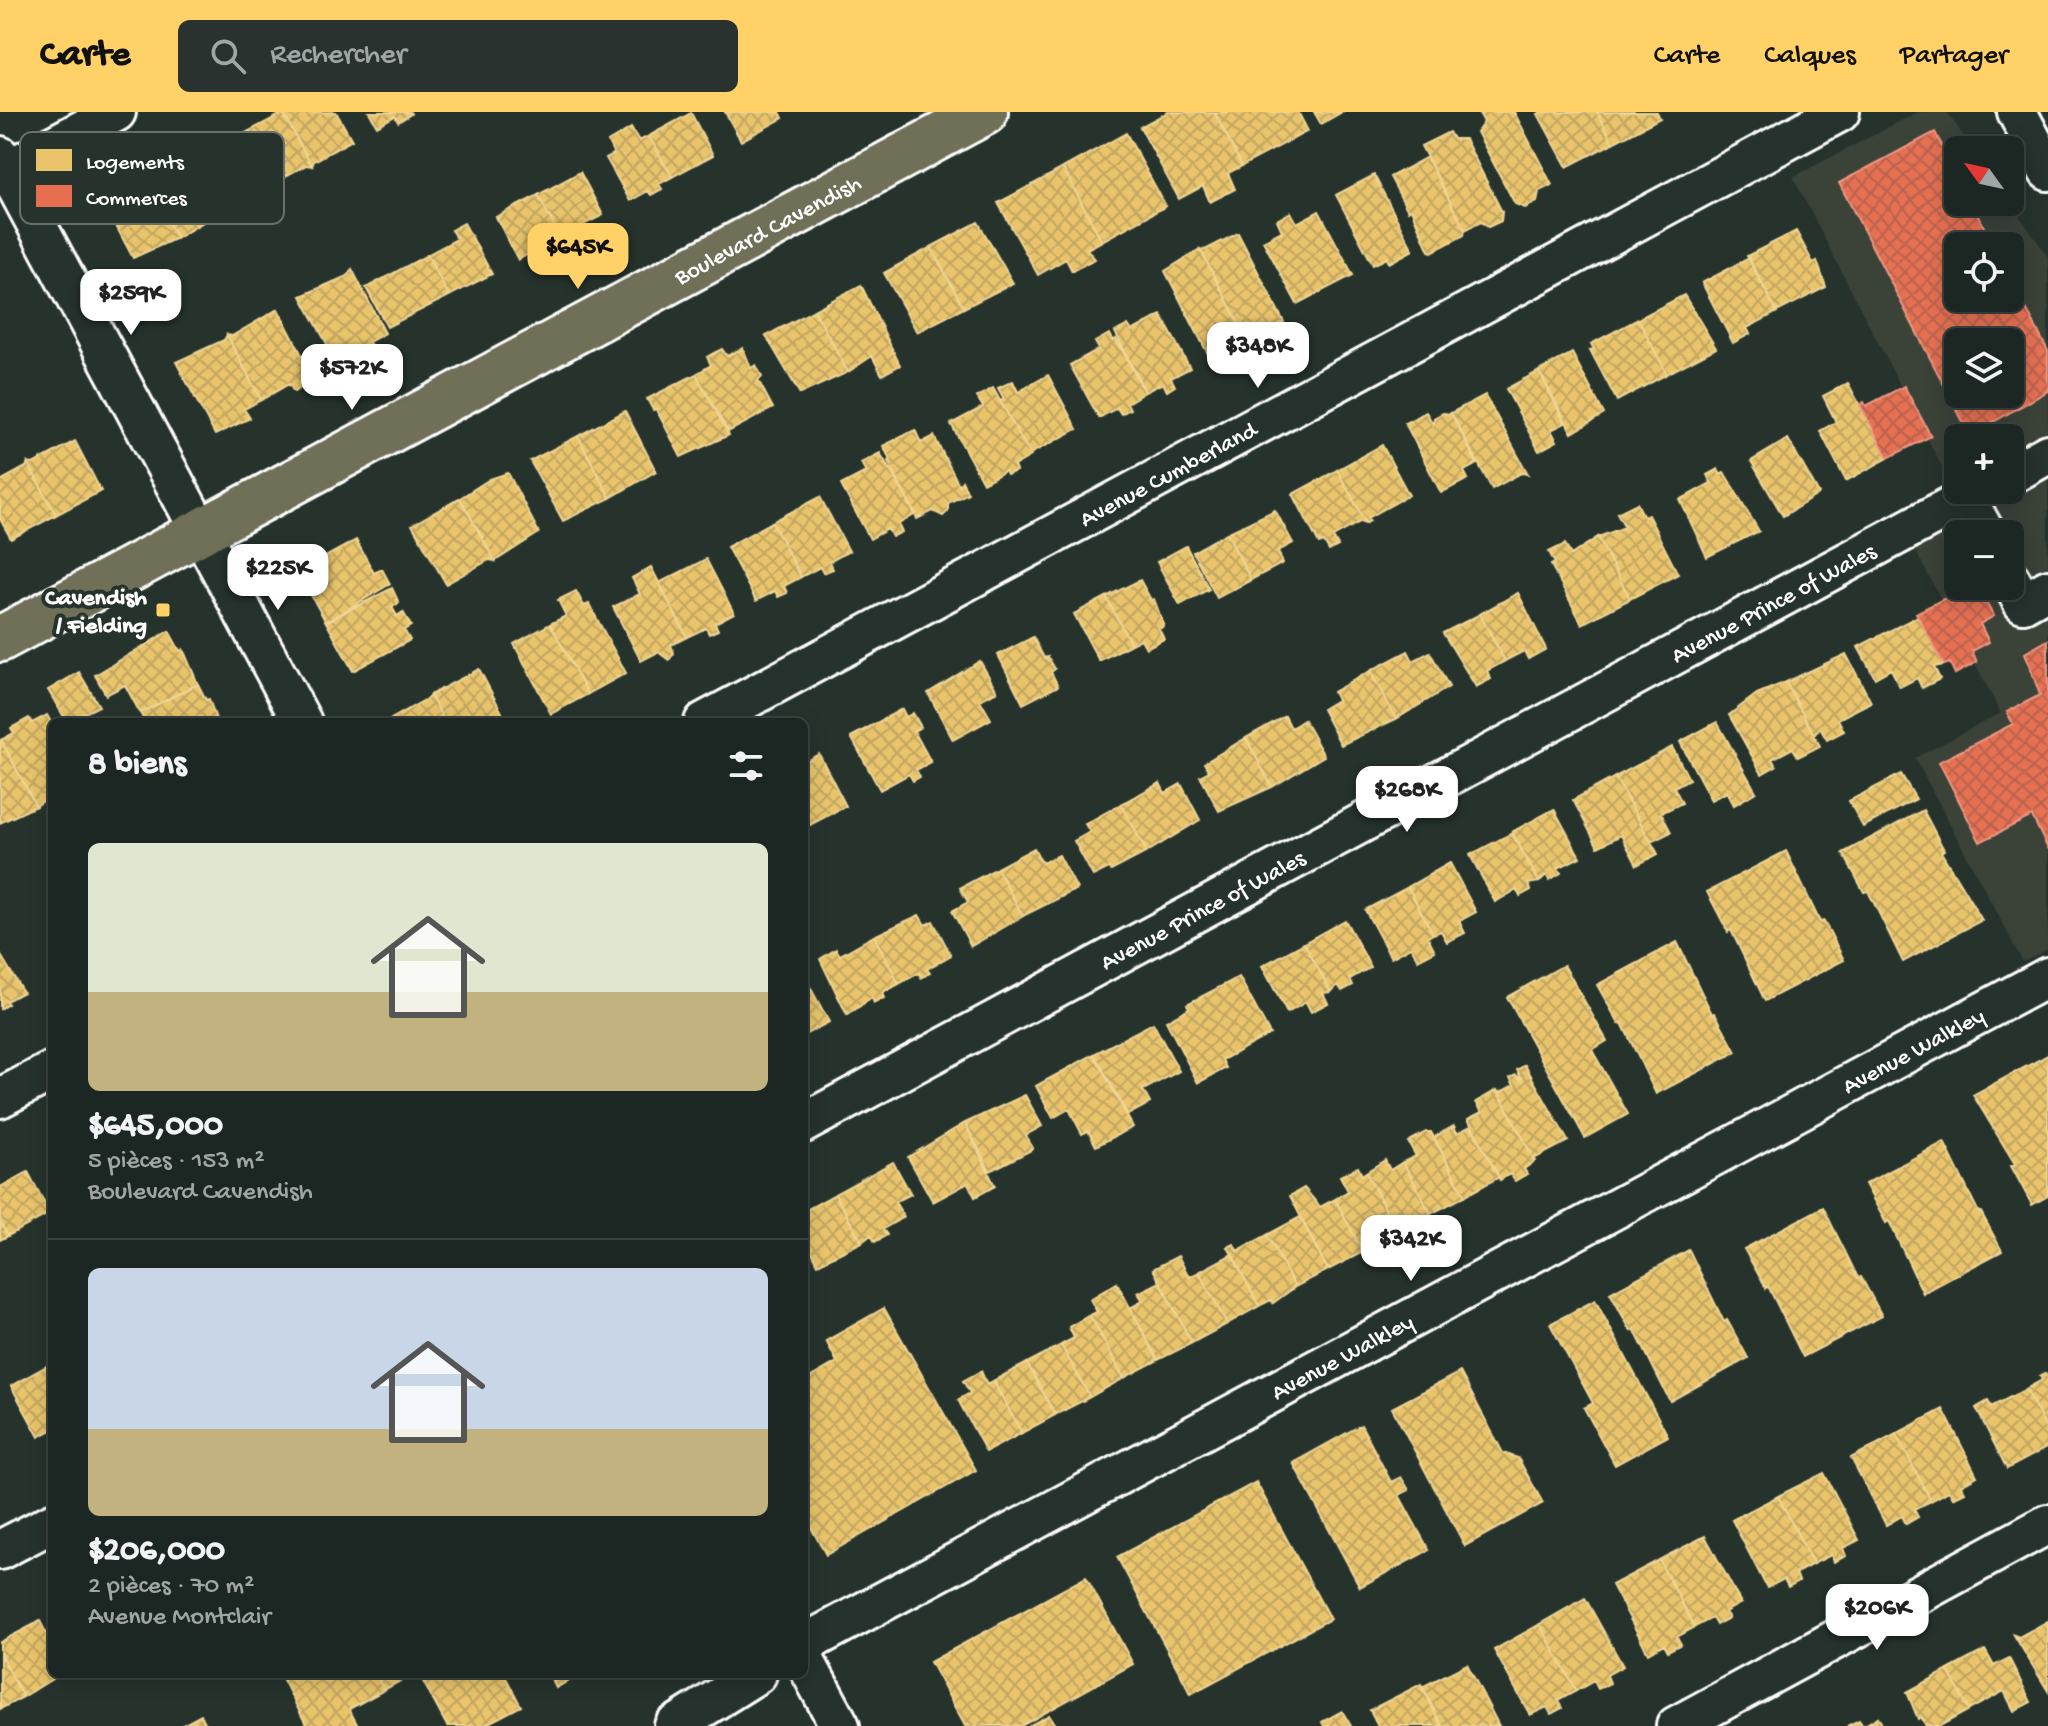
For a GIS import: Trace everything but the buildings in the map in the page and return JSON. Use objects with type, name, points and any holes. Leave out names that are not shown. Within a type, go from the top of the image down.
[{"type":"main road","name":"Boulevard Cavendish","points":[[0,639],[985,112]]},
{"type":"street","points":[[75,132],[116,112]]},
{"type":"street","name":"Avenue Cumberland","points":[[711,718],[1840,112]]},
{"type":"street","points":[[2017,112],[2048,171]]},
{"type":"street","points":[[3,167],[20,199]]},
{"type":"street","points":[[34,224],[300,718]]},
{"type":"street","points":[[2024,467],[2048,454]]},
{"type":"street","name":"Avenue Prince of Wales","points":[[808,1121],[1955,504]]},
{"type":"street","points":[[2021,600],[2023,603],[2048,589]]},
{"type":"street","name":"Avenue Walkley","points":[[808,1642],[2048,977]]},
{"type":"street","points":[[0,1098],[48,1073]]},
{"type":"street","points":[[1676,1726],[2048,1524]]},
{"type":"street","points":[[0,1550],[48,1525]]},
{"type":"street","points":[[808,1666],[840,1726]]},
{"type":"street","points":[[674,1726],[751,1678]]},
{"type":"shaded area","points":[[1918,112],[1947,112],[1963,136],[1944,136],[1944,216],[2020,216],[2048,257],[2048,949],[2023,962],[1915,758],[2001,713],[1906,533],[1961,504],[2024,504],[2024,424],[1944,424],[1944,471],[1793,177]]},
{"type":"place","name":"Cavendish / Fielding","points":[[163,610]]}]
